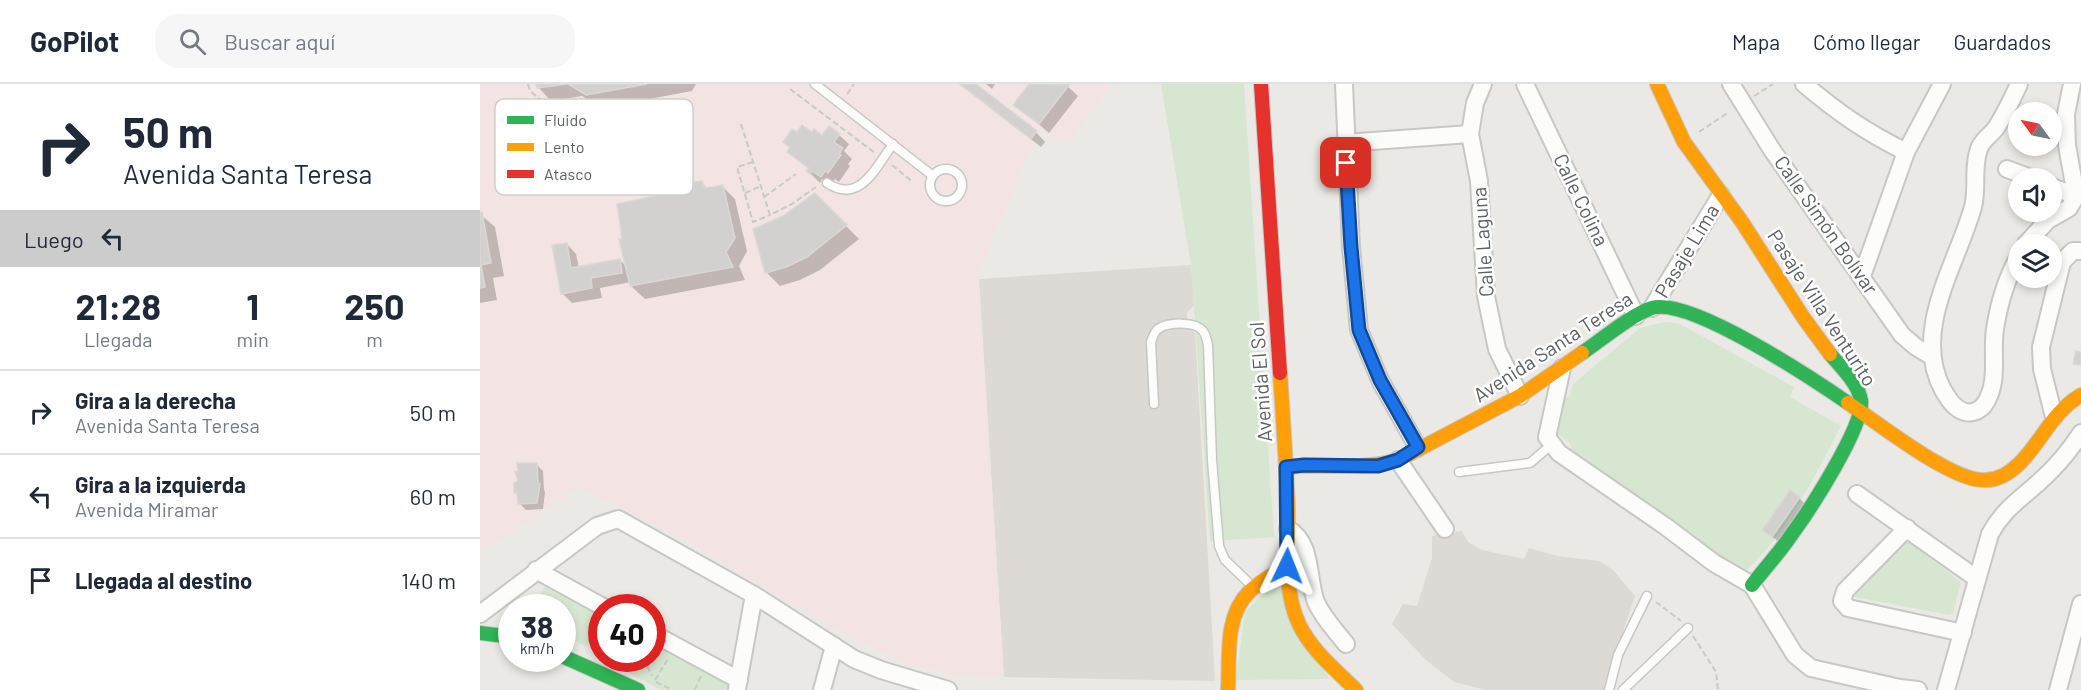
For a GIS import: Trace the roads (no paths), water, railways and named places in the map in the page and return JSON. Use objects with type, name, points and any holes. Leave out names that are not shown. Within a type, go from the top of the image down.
[{"type":"street","name":"Avenida El Sol","points":[[1261,84],[1286,467],[1287,566],[1290,603],[1301,629],[1356,690]]},
{"type":"street","points":[[1344,84],[1351,247],[1359,330],[1380,380],[1418,447]]},
{"type":"street","name":"Calle Laguna","points":[[1483,84],[1475,103],[1470,134],[1479,181],[1486,296],[1497,349],[1520,396]]},
{"type":"street","name":"Calle Colina","points":[[1525,84],[1636,316]]},
{"type":"street","name":"Pasaje Villa Venturito","points":[[1657,84],[1684,142],[1742,222],[1803,317],[1854,385],[1861,399],[1860,413],[1854,429],[1828,478],[1792,535],[1752,585]]},
{"type":"street","name":"Calle Simón Bolívar","points":[[1731,84],[1785,169],[1902,335],[1931,356]]},
{"type":"street","points":[[1804,84],[1840,115],[1906,152]]},
{"type":"street","points":[[1862,276],[1906,152],[1942,84]]},
{"type":"street","points":[[2008,275],[1994,331],[1993,381],[1990,396],[1983,407],[1975,412],[1966,413],[1956,408],[1936,376],[1931,356],[1938,304],[1966,233],[1975,198],[1974,172],[1979,146],[1994,130],[2019,84]]},
{"type":"street","points":[[2035,234],[2048,220],[2069,208],[2076,196],[2067,145],[2066,114],[2072,84]]},
{"type":"street","points":[[1345,142],[1470,134]]},
{"type":"street","points":[[2062,191],[2076,196]]},
{"type":"street","name":"Pasaje Lima","points":[[1653,308],[1721,195]]},
{"type":"street","points":[[2054,417],[2042,369],[2041,348],[2062,262],[2073,251],[2081,251]]},
{"type":"street","name":"Avenida Santa Teresa","points":[[1286,467],[1304,465],[1378,466],[1398,460],[1418,447],[1460,429],[1520,396],[1636,316],[1653,308],[1671,307],[1708,321],[1780,360],[1945,468],[1968,478],[1993,480],[2014,469],[2028,456],[2054,417],[2068,403],[2081,396]]},
{"type":"street","points":[[1562,368],[1547,437],[1559,453],[1665,526],[1713,563],[1752,585],[1795,655],[1803,663],[1811,668],[1918,690]]},
{"type":"street","points":[[1946,690],[1990,534],[1998,519],[2064,457],[2081,433]]},
{"type":"street","points":[[1398,460],[1445,530]]},
{"type":"street","points":[[1857,494],[1976,578]]},
{"type":"street","points":[[480,614],[597,526],[618,519],[754,595],[854,659],[881,670],[948,690]]},
{"type":"street","points":[[1907,528],[1845,591],[1842,601],[1848,608],[1963,633]]},
{"type":"street","points":[[1288,529],[1300,539],[1308,563],[1315,599],[1323,617],[1347,644]]},
{"type":"street","points":[[1228,690],[1233,624],[1240,602],[1254,588],[1287,566]]},
{"type":"street","points":[[536,570],[588,599]]},
{"type":"street","points":[[666,641],[738,685],[754,595]]},
{"type":"street","points":[[2058,690],[2080,608]]},
{"type":"street","points":[[480,633],[498,635]]},
{"type":"street","points":[[822,690],[834,646]]},
{"type":"street","points":[[576,663],[638,690]]},
{"type":"lane","points":[[815,84],[933,176]]},
{"type":"lane","points":[[827,183],[844,191],[854,189],[864,183],[893,144]]},
{"type":"lane","points":[[1154,404],[1151,342],[1155,332],[1160,328],[1186,323],[1200,329],[1205,334],[1208,345],[1212,460],[1219,546],[1225,560],[1254,588]]},
{"type":"lane","points":[[1459,472],[1530,463],[1551,445]]},
{"type":"lane","points":[[1609,690],[1618,655],[1647,596]]},
{"type":"lane","points":[[1623,690],[1688,628]]}]
